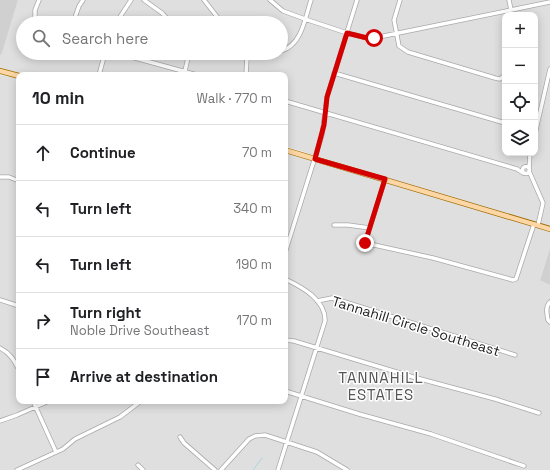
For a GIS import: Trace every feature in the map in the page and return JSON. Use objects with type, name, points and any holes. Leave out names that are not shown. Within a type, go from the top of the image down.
[{"type":"main road","points":[[0,71],[16,75]]},
{"type":"main road","points":[[288,151],[550,229]]},
{"type":"street","points":[[35,16],[35,10],[39,0]]},
{"type":"street","points":[[75,16],[83,0]]},
{"type":"street","points":[[121,16],[131,0]]},
{"type":"street","points":[[144,0],[165,16]]},
{"type":"street","points":[[204,0],[217,16]]},
{"type":"street","points":[[270,0],[283,11],[347,33],[367,38],[396,34],[550,2]]},
{"type":"street","points":[[288,48],[298,39],[311,0]]},
{"type":"street","points":[[288,244],[315,159],[323,130],[327,97],[357,0]]},
{"type":"street","points":[[400,0],[394,20],[400,46],[408,52],[495,78],[502,77]]},
{"type":"street","points":[[509,0],[512,10]]},
{"type":"street","points":[[100,72],[103,60]]},
{"type":"street","points":[[144,60],[188,72]]},
{"type":"street","points":[[185,71],[187,60]]},
{"type":"street","points":[[246,72],[247,60]]},
{"type":"street","points":[[538,120],[550,69]]},
{"type":"street","points":[[334,73],[502,122]]},
{"type":"street","points":[[288,102],[517,169],[526,170]]},
{"type":"street","points":[[385,179],[365,243],[433,258],[513,280],[516,279],[543,203],[540,193],[526,170],[530,156]]},
{"type":"street","points":[[0,177],[16,180]]},
{"type":"street","points":[[334,225],[370,228]]},
{"type":"street","points":[[278,470],[317,348],[326,314],[311,293],[288,281]]},
{"type":"street","name":"Tannahill Circle Southeast","points":[[317,301],[332,298],[514,355]]},
{"type":"street","points":[[0,300],[16,305]]},
{"type":"street","points":[[550,302],[548,304],[547,311],[548,320],[550,322]]},
{"type":"street","points":[[288,340],[495,399],[539,413]]},
{"type":"street","points":[[0,348],[9,353],[16,363]]},
{"type":"street","points":[[288,392],[431,434],[524,466]]},
{"type":"street","points":[[34,404],[56,452]]},
{"type":"street","points":[[0,421],[17,416],[42,404]]},
{"type":"street","points":[[17,470],[63,449],[75,439],[120,417],[137,404]]},
{"type":"street","points":[[221,470],[248,439],[265,435],[317,452],[347,470]]},
{"type":"street","points":[[180,437],[184,443],[215,470]]},
{"type":"street","points":[[138,466],[143,470]]},
{"type":"shaded area","points":[[0,0],[18,0],[0,56]]},
{"type":"shaded area","points":[[18,0],[550,0],[550,248],[540,279],[550,285],[550,470],[0,470],[0,75],[16,78],[16,404],[288,404],[288,154],[531,224],[288,147],[288,72],[16,72],[0,68],[0,56]]},
{"type":"shaded area","points":[[550,248],[550,285],[540,280]]},
{"type":"waterway","points":[[253,470],[262,458]]},
{"type":"district","name":"TANNAHILL ESTATES","points":[[381,386]]},
{"type":"route","points":[[365,243],[385,179],[315,159],[324,125],[327,97],[347,33],[367,38],[374,38]]}]
